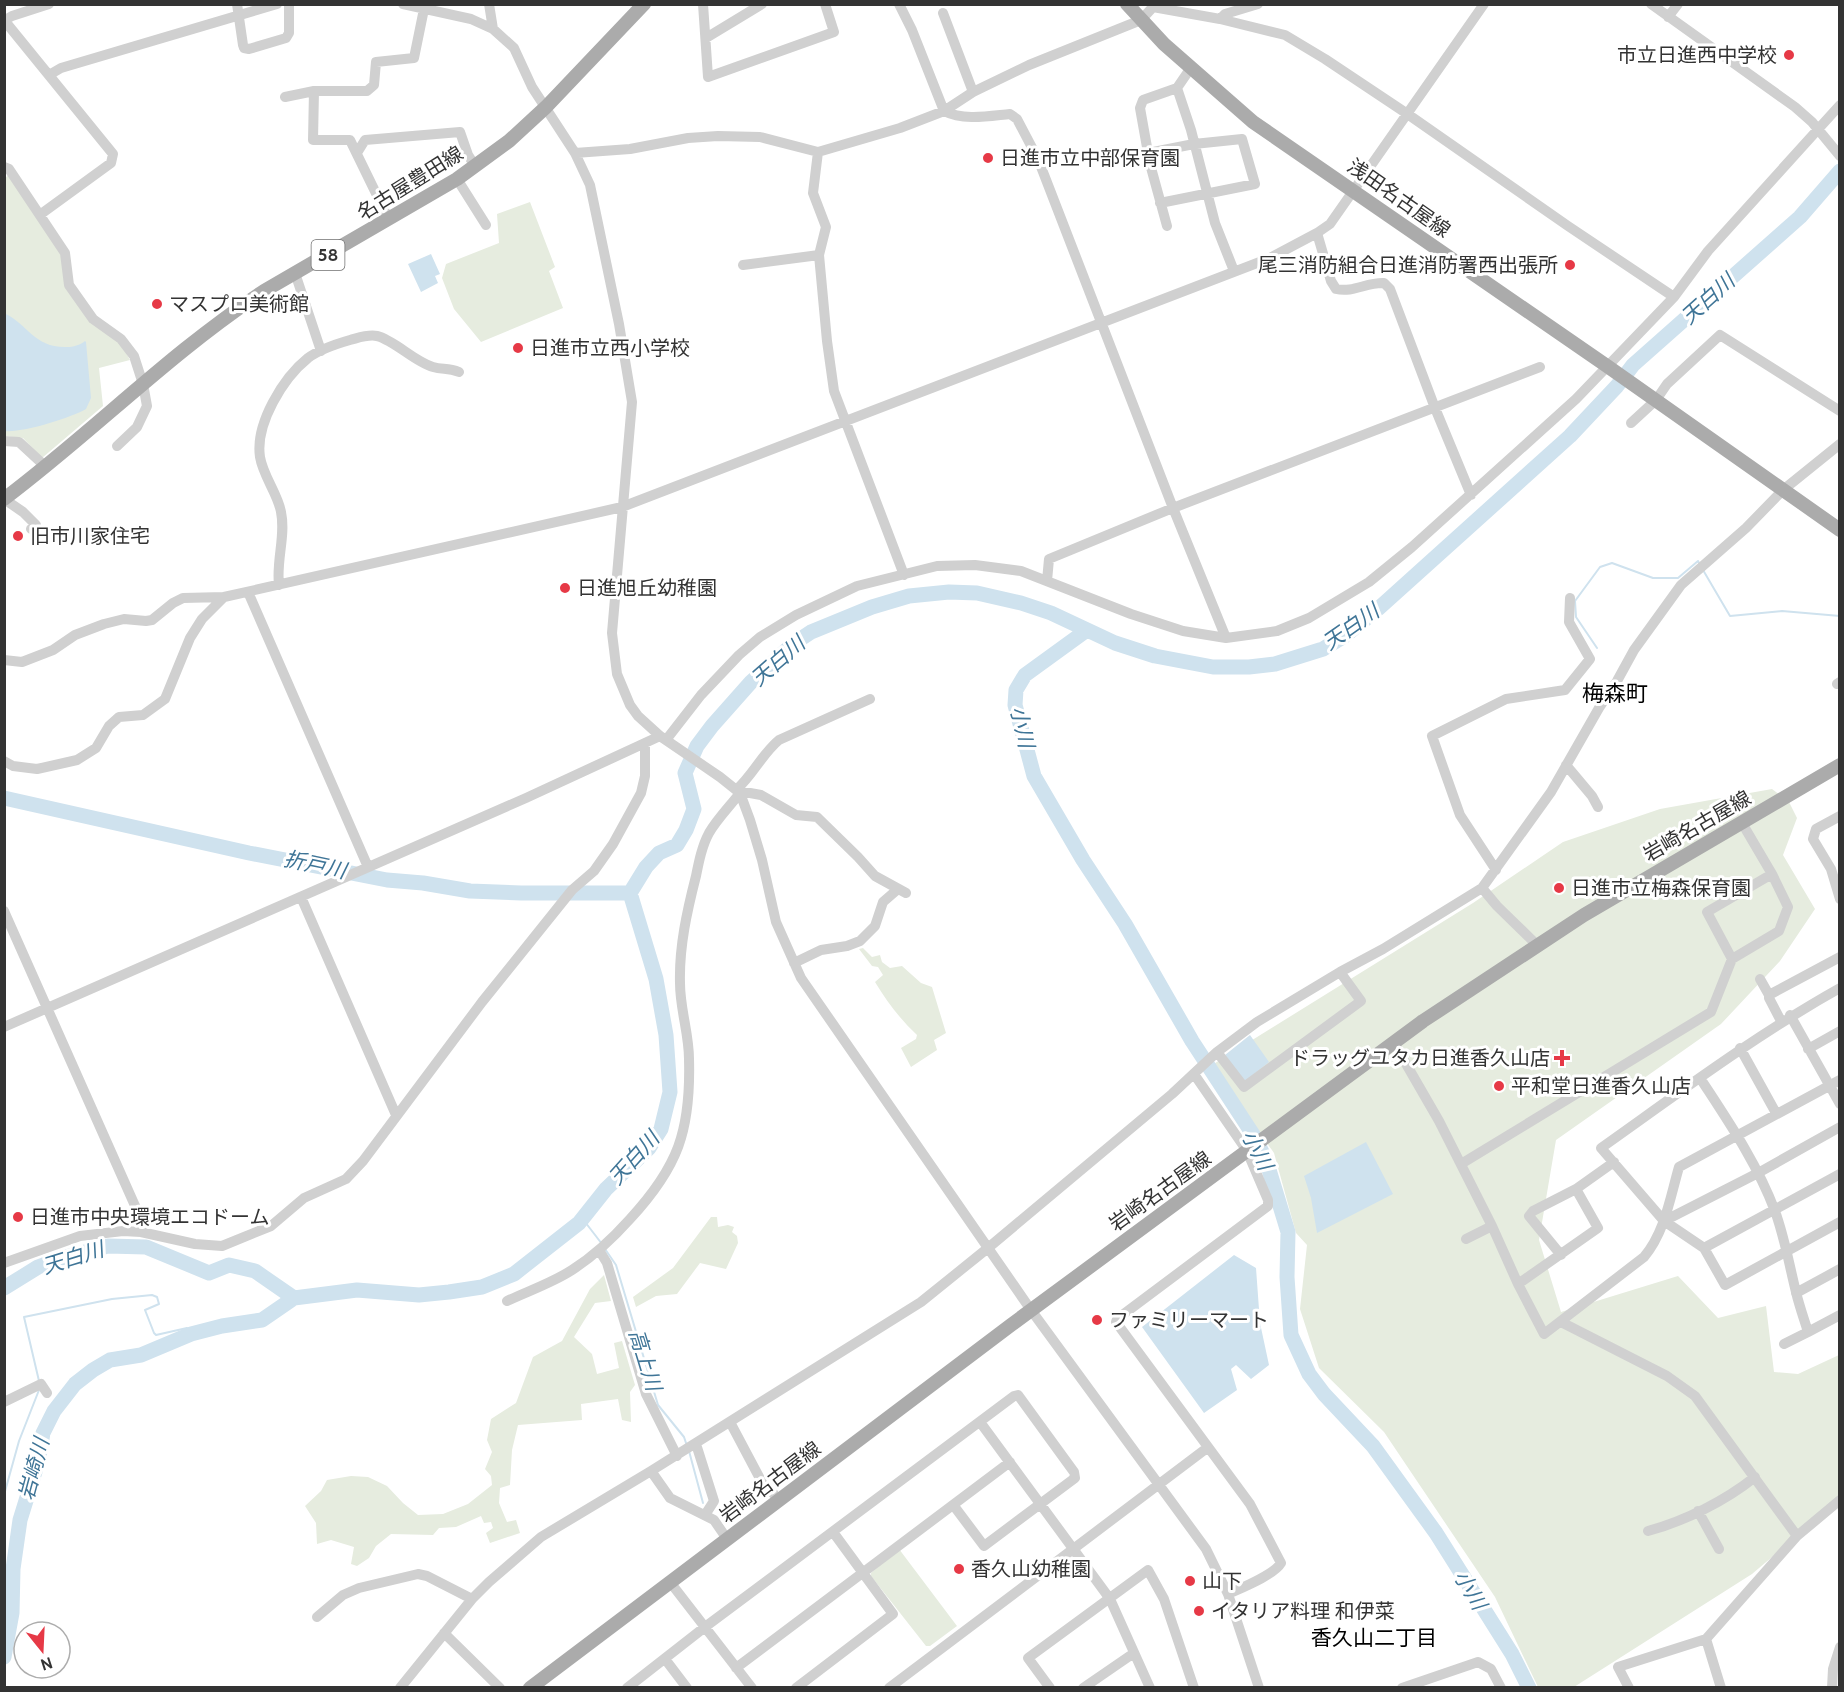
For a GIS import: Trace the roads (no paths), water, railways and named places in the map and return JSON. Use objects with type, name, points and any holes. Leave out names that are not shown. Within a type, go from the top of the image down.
[{"type":"main road","name":"浅田名古屋線","points":[[1127,4],[1190,69],[1253,122],[1656,400],[1839,530]]},
{"type":"main road","name":"名古屋豊田線","points":[[4,499],[46,467],[236,309],[457,179],[509,141],[546,107],[642,5]]},
{"type":"main road","name":"岩崎名古屋線","points":[[530,1688],[1031,1310],[1394,1043],[1584,915],[1839,765]]},
{"type":"street","points":[[41,214],[113,160],[113,154],[5,20],[49,4]]},
{"type":"street","points":[[49,75],[61,68],[238,10],[277,4]]},
{"type":"street","points":[[238,10],[243,45],[244,48],[249,49],[286,38],[289,33],[289,4]]},
{"type":"street","points":[[403,4],[471,19],[493,29],[514,48],[532,87],[575,153],[590,185],[619,324],[632,402],[612,633],[616,674],[630,705],[663,738],[738,792],[750,819],[762,860],[776,922],[801,978],[1031,1310],[1160,1483],[1206,1549],[1228,1594],[1259,1688]]},
{"type":"street","points":[[489,4],[493,29]]},
{"type":"street","points":[[703,4],[708,77],[834,32],[825,4]]},
{"type":"street","points":[[706,38],[762,4]]},
{"type":"street","points":[[899,4],[912,30],[944,111],[955,116],[1010,114],[1017,119],[1038,159],[1173,508],[1226,638]]},
{"type":"street","points":[[1220,19],[1225,14],[1258,4]]},
{"type":"street","points":[[4,660],[22,662],[52,650],[75,634],[104,624],[124,619],[152,620],[183,598],[224,597],[622,507],[1270,258],[1330,224],[1484,4]]},
{"type":"street","points":[[1651,4],[1795,107],[1839,156]]},
{"type":"street","points":[[1668,17],[1678,4]]},
{"type":"street","points":[[575,153],[630,150],[688,138],[718,136],[769,139],[818,152],[900,128],[944,111],[973,92],[1029,65],[1141,20],[1153,6],[1285,35],[1406,113],[1674,297]]},
{"type":"street","points":[[285,97],[314,91],[367,91],[374,85],[376,62],[414,58],[424,9]]},
{"type":"street","points":[[943,13],[973,92]]},
{"type":"street","points":[[1167,226],[1148,153],[1140,108],[1143,100],[1178,88],[1190,69]]},
{"type":"street","points":[[1178,88],[1215,223],[1233,271]]},
{"type":"street","points":[[314,91],[313,140],[350,140],[389,220]]},
{"type":"street","points":[[4,1027],[663,738],[738,655],[760,637],[834,596],[857,586],[937,566],[975,565],[1021,571],[1131,614],[1183,631],[1226,638],[1277,631],[1309,618],[1369,582],[1412,547],[1576,399],[1674,297],[1708,251],[1820,133],[1839,105]]},
{"type":"street","points":[[357,153],[365,140],[460,132],[468,155],[475,166]]},
{"type":"street","points":[[1148,153],[1194,144],[1242,139],[1255,183],[1160,203]]},
{"type":"street","points":[[818,152],[813,193],[826,227],[819,255],[834,391],[904,575]]},
{"type":"street","points":[[6,170],[41,214],[65,253],[69,285],[93,319],[121,339],[134,356],[147,406],[137,427],[117,446]]},
{"type":"street","points":[[457,179],[486,225]]},
{"type":"street","points":[[1317,233],[1331,281],[1336,289],[1345,291],[1375,282],[1384,283],[1390,289],[1471,495]]},
{"type":"street","points":[[743,266],[819,255]]},
{"type":"street","points":[[296,273],[321,351]]},
{"type":"street","points":[[1631,423],[1656,400],[1667,384],[1720,335],[1839,411]]},
{"type":"street","points":[[279,585],[277,569],[283,528],[281,509],[260,457],[265,418],[287,381],[309,357],[365,336],[377,336],[432,367],[448,368],[459,372]]},
{"type":"street","points":[[1047,581],[1049,559],[1173,508],[1540,367]]},
{"type":"street","points":[[4,441],[20,442],[46,467]]},
{"type":"street","points":[[400,1688],[472,1599],[542,1537],[651,1472],[921,1302],[988,1248],[1214,1055],[1257,1022],[1482,888],[1551,792],[1634,650],[1681,585],[1746,528],[1784,490],[1839,444]]},
{"type":"street","points":[[4,499],[23,512],[36,525],[31,530]]},
{"type":"street","points":[[248,592],[368,867]]},
{"type":"street","points":[[4,761],[13,766],[37,769],[77,760],[96,748],[110,726],[119,717],[143,715],[165,699],[180,661],[202,619],[224,597]]},
{"type":"street","points":[[1496,870],[1460,815],[1432,736],[1506,699],[1565,690],[1590,659],[1569,622],[1570,598]]},
{"type":"street","points":[[507,1301],[570,1271],[602,1247],[642,1207],[672,1164],[687,1115],[690,1078],[680,976],[690,902],[703,845],[710,831],[771,746],[870,699]]},
{"type":"street","points":[[4,1263],[80,1236],[123,1231],[141,1232],[185,1243],[222,1246],[271,1226],[304,1198],[346,1179],[363,1161],[482,1002],[572,890],[594,871],[613,844],[641,793],[645,776],[645,745]]},
{"type":"street","points":[[1566,765],[1592,796],[1598,807]]},
{"type":"street","points":[[738,792],[761,795],[796,814],[817,818],[875,876],[902,891],[883,902],[875,926],[860,941],[847,946],[821,950],[794,963]]},
{"type":"street","points":[[1839,816],[1816,829],[1813,839],[1831,869],[1839,892]]},
{"type":"street","points":[[1461,1164],[1711,1012],[1732,959],[1779,931],[1788,907],[1772,874],[1742,824]]},
{"type":"street","points":[[1732,959],[1707,912],[1772,874]]},
{"type":"street","points":[[1482,888],[1537,945]]},
{"type":"street","points":[[301,897],[396,1115]]},
{"type":"street","points":[[4,911],[140,1217],[141,1232]]},
{"type":"street","points":[[1769,995],[1839,957]]},
{"type":"street","points":[[1214,1055],[1244,1087],[1361,1001],[1340,972]]},
{"type":"street","points":[[1760,979],[1769,998],[1808,1048],[1839,1104]]},
{"type":"street","points":[[1839,988],[1786,1018],[1740,1048],[1601,1148],[1664,1221],[1704,1248],[1725,1285],[1839,1222]]},
{"type":"street","points":[[1808,1048],[1839,1031]]},
{"type":"street","points":[[1394,1043],[1461,1164],[1544,1334],[1644,1257],[1653,1246],[1664,1221],[1679,1167],[1839,1080]]},
{"type":"street","points":[[1740,1048],[1776,1113]]},
{"type":"street","points":[[1197,1071],[1250,1149],[1268,1200],[1268,1206],[1175,1274],[1116,1322],[1250,1504],[1281,1563],[1270,1572],[1228,1594]]},
{"type":"street","points":[[1700,1078],[1738,1135],[1774,1210],[1788,1251],[1796,1293],[1808,1332]]},
{"type":"street","points":[[1664,1221],[1758,1173],[1839,1127]]},
{"type":"street","points":[[1560,1255],[1529,1216],[1533,1211],[1576,1189],[1614,1162]]},
{"type":"street","points":[[1704,1248],[1839,1174]]},
{"type":"street","points":[[1518,1284],[1598,1228],[1576,1189]]},
{"type":"street","points":[[1466,1239],[1492,1226]]},
{"type":"street","points":[[602,1247],[646,1394],[687,1449],[714,1501],[705,1515]]},
{"type":"street","points":[[1796,1293],[1839,1269]]},
{"type":"street","points":[[1784,1344],[1839,1315]]},
{"type":"street","points":[[1561,1322],[1667,1376],[1695,1396],[1797,1536]]},
{"type":"street","points":[[4,1402],[41,1384],[48,1393]]},
{"type":"street","points":[[627,1688],[705,1627],[1018,1395],[1076,1475],[984,1546],[954,1506]]},
{"type":"street","points":[[730,1422],[766,1490],[773,1493],[778,1500]]},
{"type":"street","points":[[980,1422],[1110,1599],[1150,1688]]},
{"type":"street","points":[[889,1688],[1207,1448]]},
{"type":"street","points":[[736,1668],[1010,1462]]},
{"type":"street","points":[[651,1472],[670,1498],[714,1520],[727,1539]]},
{"type":"street","points":[[1648,1531],[1677,1523],[1739,1490],[1755,1477]]},
{"type":"street","points":[[1629,1688],[1618,1667],[1706,1638],[1797,1536],[1839,1500]]},
{"type":"street","points":[[1698,1511],[1719,1549]]},
{"type":"street","points":[[796,1688],[893,1614],[833,1532]]},
{"type":"street","points":[[1050,1688],[1028,1658],[1148,1570],[1164,1599],[1194,1688]]},
{"type":"street","points":[[317,1617],[343,1595],[359,1587],[418,1574],[427,1576],[472,1599]]},
{"type":"street","points":[[670,1582],[752,1688]]},
{"type":"street","points":[[444,1633],[500,1688]]},
{"type":"street","points":[[1706,1638],[1721,1688]]},
{"type":"street","points":[[1832,1688],[1833,1670],[1839,1647]]},
{"type":"street","points":[[1083,1688],[1134,1653]]},
{"type":"street","points":[[665,1659],[687,1688]]},
{"type":"street","points":[[1402,1688],[1478,1662],[1491,1669],[1501,1688]]},
{"type":"water","points":[[431,254],[440,274],[435,276],[438,283],[421,292],[408,264]]},
{"type":"water","points":[[4,313],[47,344],[69,347],[86,342],[91,398],[86,409],[46,424],[23,430],[5,431]]},
{"type":"water","points":[[1250,1035],[1269,1062],[1243,1083],[1225,1055]]},
{"type":"water","points":[[1366,1142],[1393,1194],[1317,1233],[1311,1198],[1304,1176]]},
{"type":"water","points":[[1234,1255],[1256,1268],[1260,1323],[1269,1365],[1251,1379],[1236,1365],[1231,1369],[1237,1390],[1204,1413],[1142,1327]]},
{"type":"waterway","name":"天白川","points":[[4,1657],[12,1613],[13,1569],[20,1520],[38,1462],[43,1433],[54,1411],[75,1384],[110,1360],[141,1355],[191,1334],[222,1326],[262,1320],[294,1298],[357,1290],[419,1295],[449,1292],[482,1287],[514,1274],[579,1223],[606,1189],[649,1148],[661,1129],[670,1092],[666,1035],[656,979],[630,893],[646,867],[659,853],[677,845],[686,830],[694,809],[685,773],[697,746],[751,682],[793,644],[811,632],[872,607],[909,596],[949,592],[977,593],[1021,603],[1051,613],[1115,643],[1155,656],[1213,667],[1275,664],[1323,649],[1346,635],[1379,608],[1570,436],[1617,386],[1633,365],[1800,217],[1840,171]]},
{"type":"waterway","points":[[1597,648],[1576,617],[1575,601],[1600,567],[1612,563],[1653,578],[1678,578],[1698,561],[1700,565]]},
{"type":"waterway","points":[[1703,570],[1730,616],[1782,611],[1840,616]]},
{"type":"waterway","name":"小川","points":[[1087,630],[1025,675],[1016,690],[1015,705],[1034,776],[1083,860],[1125,924],[1192,1041],[1254,1136],[1266,1160],[1288,1232],[1287,1277],[1291,1335],[1309,1374],[1324,1394],[1373,1446],[1436,1533],[1512,1654],[1529,1688]]},
{"type":"waterway","name":"折戸川","points":[[4,798],[249,853],[387,880],[470,891],[630,893]]},
{"type":"waterway","name":"高上川","points":[[582,1218],[602,1244]]},
{"type":"waterway","name":"天白川","points":[[4,1288],[38,1267],[62,1258],[108,1246],[146,1247],[209,1273],[229,1265],[255,1271],[294,1298]]},
{"type":"waterway","name":"高上川","points":[[605,1249],[616,1265],[658,1405],[684,1437],[687,1446]]},
{"type":"waterway","points":[[39,1381],[24,1317],[112,1299],[152,1295],[157,1297],[159,1304],[145,1310],[154,1333],[156,1335],[187,1328],[191,1334]]},
{"type":"waterway","name":"岩崎川","points":[[4,1495],[19,1441],[39,1390]]},
{"type":"waterway","name":"高上川","points":[[689,1451],[703,1503]]},
{"type":"place","name":"市立日進西中学校","points":[[1789,55]]},
{"type":"place","name":"日進市立中部保育園","points":[[988,158]]},
{"type":"place","name":"尾三消防組合日進消防署西出張所","points":[[1570,265]]},
{"type":"place","name":"マスプロ美術館","points":[[157,304]]},
{"type":"place","name":"日進市立西小学校","points":[[518,348]]},
{"type":"place","name":"旧市川家住宅","points":[[18,536]]},
{"type":"place","name":"日進旭丘幼稚園","points":[[565,588]]},
{"type":"place","name":"日進市立梅森保育園","points":[[1559,888]]},
{"type":"place","name":"ドラッグユタカ日進香久山店","points":[[1562,1058]]},
{"type":"place","name":"平和堂日進香久山店","points":[[1499,1086]]},
{"type":"place","name":"日進市中央環境エコドーム","points":[[18,1217]]},
{"type":"place","name":"ファミリーマート","points":[[1097,1320]]},
{"type":"place","name":"香久山幼稚園","points":[[959,1569]]},
{"type":"place","name":"山下","points":[[1190,1581]]},
{"type":"place","name":"イタリア料理 和伊菜","points":[[1199,1611]]},
{"type":"district","name":"梅森町","points":[[1615,693]]},
{"type":"district","name":"香久山二丁目","points":[[1374,1638]]}]
